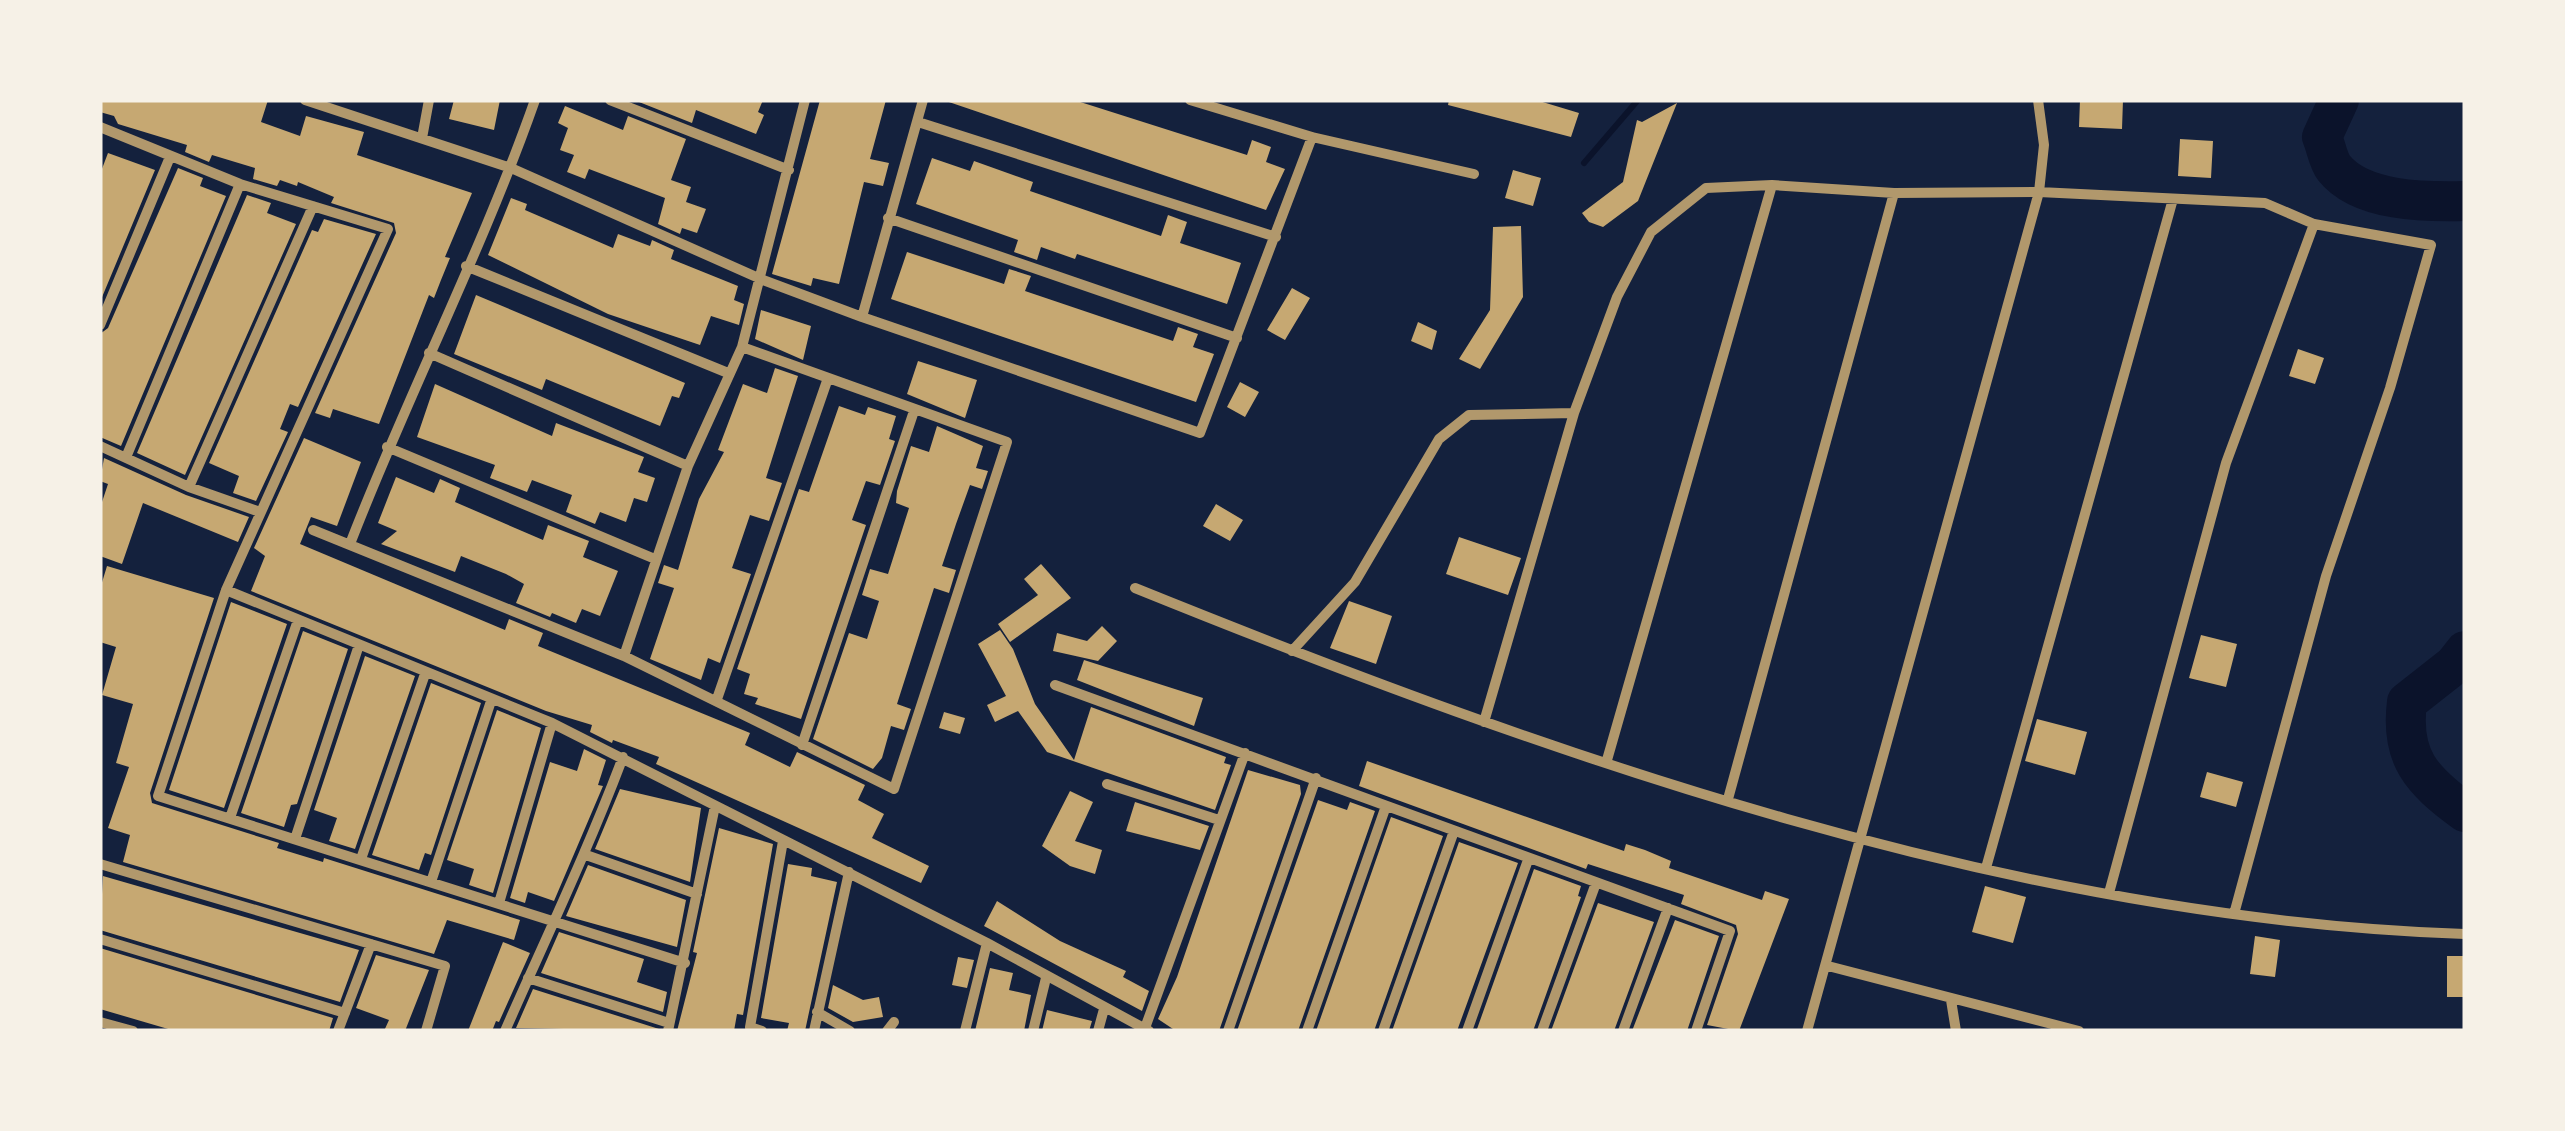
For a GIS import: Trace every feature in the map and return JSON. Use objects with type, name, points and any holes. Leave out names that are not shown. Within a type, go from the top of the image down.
[{"type":"street","points":[[305,100],[326,103],[511,168],[762,280],[1200,432],[1312,137]]},
{"type":"street","points":[[422,138],[429,100]]},
{"type":"street","points":[[350,544],[387,447],[511,168],[535,100]]},
{"type":"street","points":[[610,100],[789,170]]},
{"type":"street","points":[[624,656],[688,466],[742,348],[805,100]]},
{"type":"street","points":[[862,317],[922,100]]},
{"type":"street","points":[[1190,100],[1312,137],[1474,174]]},
{"type":"street","points":[[1807,1031],[2038,192],[2044,145],[2038,100]]},
{"type":"street","points":[[918,122],[1276,237]]},
{"type":"street","points":[[101,130],[240,184],[388,229],[226,590],[158,796],[685,963]]},
{"type":"street","points":[[100,325],[170,158]]},
{"type":"street","points":[[126,456],[240,184]]},
{"type":"street","points":[[1607,760],[1772,185]]},
{"type":"street","points":[[1484,722],[1574,413],[1616,298],[1651,232],[1706,188],[1772,185],[1894,193],[2038,192],[2265,203],[2314,224],[2431,245],[2390,388],[2326,576],[2234,914]]},
{"type":"street","points":[[1728,800],[1894,193]]},
{"type":"street","points":[[1986,868],[2173,199]]},
{"type":"street","points":[[189,487],[314,206]]},
{"type":"street","points":[[888,218],[1237,338]]},
{"type":"street","points":[[2109,893],[2226,464],[2314,224]]},
{"type":"street","points":[[466,266],[728,373]]},
{"type":"street","points":[[313,530],[624,656],[894,789],[1007,442],[742,348]]},
{"type":"street","points":[[429,353],[688,466]]},
{"type":"street","points":[[716,700],[827,381]]},
{"type":"street","points":[[802,745],[914,410]]},
{"type":"street","points":[[1292,652],[1356,582],[1439,440],[1468,415],[1574,413]]},
{"type":"street","points":[[100,446],[189,487],[260,512]]},
{"type":"street","points":[[387,447],[655,558]]},
{"type":"street","points":[[1135,588],[1292,652],[1484,722],[1862,840],[2109,893],[2234,914],[2307,925],[2465,934]]},
{"type":"street","points":[[226,590],[552,723],[987,943],[1147,1030],[1218,820],[1245,753]]},
{"type":"street","points":[[230,818],[298,620]]},
{"type":"street","points":[[295,839],[359,644]]},
{"type":"street","points":[[361,860],[426,674]]},
{"type":"street","points":[[1056,685],[1730,931],[1696,1031]]},
{"type":"street","points":[[431,882],[491,701]]},
{"type":"street","points":[[499,903],[552,723]]},
{"type":"street","points":[[504,1031],[552,920],[586,856],[623,757]]},
{"type":"street","points":[[1228,1031],[1316,778]]},
{"type":"street","points":[[1107,784],[1218,820]]},
{"type":"street","points":[[528,978],[668,1027],[685,963],[715,806]]},
{"type":"street","points":[[1307,1031],[1386,806]]},
{"type":"street","points":[[1383,1031],[1454,830]]},
{"type":"street","points":[[762,1031],[750,1027],[783,841]]},
{"type":"street","points":[[586,856],[697,894]]},
{"type":"street","points":[[1467,1031],[1528,860]]},
{"type":"street","points":[[100,864],[445,966],[426,1031]]},
{"type":"street","points":[[814,1031],[849,872]]},
{"type":"street","points":[[1542,1031],[1596,883]]},
{"type":"street","points":[[1623,1031],[1668,908]]},
{"type":"street","points":[[100,939],[344,1013]]},
{"type":"street","points":[[964,1031],[987,943]]},
{"type":"street","points":[[338,1031],[371,944]]},
{"type":"street","points":[[1828,966],[2080,1031]]},
{"type":"street","points":[[1033,1031],[1046,978]]},
{"type":"street","points":[[1951,1000],[1956,1031]]},
{"type":"street","points":[[1098,1031],[1104,1008]]},
{"type":"street","points":[[818,1012],[850,1031]]},
{"type":"street","points":[[100,1022],[133,1031]]},
{"type":"building","points":[[100,100],[268,100],[261,122],[300,136],[306,116],[364,132],[357,155],[472,193],[445,257],[450,258],[434,298],[429,295],[379,424],[333,409],[330,418],[315,413],[396,233],[394,223],[331,203],[334,197],[298,182],[297,186],[280,180],[277,186],[253,179],[255,168],[212,155],[209,162],[185,152],[187,145],[118,124],[114,116],[100,112]]},
{"type":"building","points":[[454,100],[500,100],[494,130],[449,119]]},
{"type":"building","points":[[634,100],[763,100],[758,112],[764,115],[756,134],[696,110],[692,123]]},
{"type":"building","points":[[820,100],[886,100],[870,159],[889,163],[883,186],[864,182],[839,284],[813,278],[811,286],[772,274]]},
{"type":"building","points":[[943,100],[1074,100],[1247,155],[1252,140],[1271,147],[1266,162],[1285,169],[1266,210]]},
{"type":"building","points":[[1449,100],[1536,100],[1579,113],[1571,137],[1448,105]]},
{"type":"building","points":[[2080,100],[2123,100],[2122,129],[2079,127]]},
{"type":"building","points":[[1677,103],[1638,201],[1603,227],[1589,222],[1582,213],[1623,182],[1637,120],[1642,122]]},
{"type":"building","points":[[565,106],[623,130],[628,116],[686,139],[671,180],[691,187],[686,202],[706,209],[697,233],[682,228],[680,234],[658,224],[665,198],[589,169],[585,179],[567,172],[574,155],[560,150],[568,128],[558,123]]},
{"type":"building","points":[[2180,139],[2213,141],[2211,178],[2178,176]]},
{"type":"building","points":[[108,153],[155,170],[100,302],[100,174]]},
{"type":"building","points":[[932,158],[970,171],[974,161],[1033,182],[1030,191],[1161,236],[1168,215],[1187,222],[1180,243],[1241,263],[1227,304],[1077,254],[1075,259],[1041,247],[1037,260],[1014,252],[1018,240],[916,204]]},
{"type":"building","points":[[178,168],[203,178],[200,186],[226,196],[121,446],[100,437],[100,334],[108,328]]},
{"type":"building","points":[[1513,170],[1541,178],[1533,206],[1505,198]]},
{"type":"building","points":[[247,195],[271,203],[267,213],[296,224],[185,475],[137,453]]},
{"type":"building","points":[[511,198],[527,204],[525,210],[613,248],[618,234],[650,246],[652,240],[674,250],[671,259],[738,286],[734,300],[744,304],[739,325],[711,316],[700,345],[608,314],[488,255]]},
{"type":"building","points":[[324,219],[376,234],[298,407],[290,404],[280,429],[288,432],[256,501],[233,493],[239,476],[209,463],[312,230],[318,232]]},
{"type":"building","points":[[1521,226],[1523,297],[1480,369],[1459,359],[1490,310],[1493,227]]},
{"type":"building","points":[[907,252],[1004,284],[1009,269],[1031,276],[1025,291],[1173,341],[1178,327],[1198,334],[1193,347],[1214,354],[1196,402],[891,299]]},
{"type":"building","points":[[1292,288],[1310,298],[1285,340],[1267,330]]},
{"type":"building","points":[[476,295],[685,383],[679,398],[672,396],[660,426],[546,379],[542,390],[454,354]]},
{"type":"building","points":[[761,310],[811,326],[803,360],[755,339]]},
{"type":"building","points":[[1418,322],[1437,331],[1432,350],[1411,341]]},
{"type":"building","points":[[2298,349],[2324,358],[2315,384],[2289,376]]},
{"type":"building","points":[[918,361],[977,380],[965,418],[907,394]]},
{"type":"building","points":[[775,368],[798,376],[766,478],[782,483],[769,521],[750,515],[732,568],[751,574],[720,663],[708,658],[701,680],[650,659],[674,588],[658,583],[664,565],[678,570],[699,499],[724,452],[718,450],[743,384],[767,393]]},
{"type":"building","points":[[1240,382],[1259,392],[1245,417],[1227,407]]},
{"type":"building","points":[[435,384],[552,436],[556,423],[644,457],[638,472],[655,478],[647,502],[634,498],[626,522],[600,512],[595,524],[566,512],[572,495],[532,480],[527,492],[490,478],[495,465],[417,437]]},
{"type":"building","points":[[839,406],[865,415],[868,407],[896,416],[889,439],[895,441],[880,485],[866,481],[852,520],[866,525],[801,719],[755,704],[758,698],[744,694],[750,674],[737,669],[799,489],[809,492]]},
{"type":"building","points":[[937,426],[983,446],[976,468],[988,471],[982,489],[970,485],[942,566],[956,570],[949,593],[934,588],[897,704],[911,709],[904,730],[891,726],[882,758],[873,769],[813,739],[849,633],[867,639],[879,601],[862,595],[870,569],[888,574],[909,508],[896,503],[911,446],[929,452]]},
{"type":"building","points":[[304,438],[361,462],[337,526],[311,517],[300,544],[505,630],[509,619],[543,633],[538,646],[750,733],[745,745],[790,767],[797,752],[865,785],[858,800],[884,814],[872,838],[929,866],[921,883],[656,764],[659,757],[613,740],[612,743],[590,732],[592,725],[546,711],[251,591],[265,556],[254,548]]},
{"type":"building","points":[[104,458],[186,495],[249,517],[238,542],[143,503],[122,564],[100,556],[100,508],[108,484],[100,481]]},
{"type":"building","points":[[396,477],[434,493],[440,479],[460,488],[455,502],[543,540],[548,525],[589,541],[583,557],[618,571],[600,616],[582,609],[576,623],[552,613],[550,617],[516,603],[524,584],[506,574],[461,556],[455,572],[381,544],[397,531],[378,523]]},
{"type":"building","points":[[1216,504],[1243,520],[1230,541],[1203,526]]},
{"type":"building","points":[[1459,537],[1521,558],[1508,595],[1446,574]]},
{"type":"building","points":[[1041,564],[1071,598],[1010,642],[998,624],[1038,595],[1024,579]]},
{"type":"building","points":[[107,566],[214,598],[150,793],[152,803],[279,843],[277,848],[323,862],[324,858],[520,920],[514,940],[447,920],[434,954],[123,862],[130,835],[108,828],[129,767],[116,763],[133,704],[102,695],[116,647],[100,642],[100,589]]},
{"type":"building","points":[[1349,601],[1392,616],[1376,664],[1330,648]]},
{"type":"building","points":[[231,602],[287,624],[224,808],[169,790]]},
{"type":"building","points":[[1102,626],[1117,641],[1098,661],[1053,651],[1057,633],[1087,641]]},
{"type":"building","points":[[1000,630],[1013,649],[1035,704],[1074,760],[1091,707],[1226,757],[1224,763],[1231,765],[1215,810],[1047,752],[1018,711],[995,722],[987,705],[1006,696],[978,644]]},
{"type":"building","points":[[303,631],[348,649],[297,804],[291,805],[284,827],[241,813]]},
{"type":"building","points":[[2201,635],[2237,644],[2226,687],[2189,678]]},
{"type":"building","points":[[365,656],[415,676],[355,849],[329,841],[337,818],[314,810]]},
{"type":"building","points":[[1084,660],[1203,698],[1194,726],[1077,680]]},
{"type":"building","points":[[431,683],[481,703],[431,855],[425,853],[419,870],[372,855]]},
{"type":"building","points":[[497,710],[541,728],[493,893],[469,885],[474,869],[447,860]]},
{"type":"building","points":[[944,712],[965,718],[960,734],[939,728]]},
{"type":"building","points":[[2037,719],[2087,732],[2075,775],[2025,761]]},
{"type":"building","points":[[584,749],[606,760],[598,785],[603,786],[554,901],[528,892],[525,903],[510,898],[550,762],[577,771]]},
{"type":"building","points":[[1367,761],[1624,851],[1626,844],[1645,850],[1671,861],[1669,868],[1762,900],[1765,891],[1789,899],[1739,1031],[1707,1025],[1738,934],[1736,925],[1681,904],[1684,895],[1588,864],[1586,869],[1359,786]]},
{"type":"building","points":[[1248,770],[1300,785],[1301,794],[1219,1031],[1176,1031],[1158,1019],[1177,977]]},
{"type":"building","points":[[2207,772],[2243,782],[2236,807],[2200,797]]},
{"type":"building","points":[[620,789],[701,808],[690,882],[595,849]]},
{"type":"building","points":[[1070,791],[1093,802],[1075,841],[1102,850],[1095,874],[1070,866],[1042,846]]},
{"type":"building","points":[[1318,800],[1347,810],[1350,802],[1375,811],[1298,1031],[1237,1031]]},
{"type":"building","points":[[1135,802],[1209,826],[1200,850],[1126,831]]},
{"type":"building","points":[[1391,817],[1443,836],[1374,1031],[1316,1031]]},
{"type":"building","points":[[719,828],[773,844],[743,1015],[737,1014],[734,1031],[677,1031],[697,953],[693,952]]},
{"type":"building","points":[[1459,842],[1518,863],[1457,1031],[1392,1031]]},
{"type":"building","points":[[788,864],[812,868],[811,876],[837,882],[805,1031],[787,1031],[789,1023],[761,1018]]},
{"type":"building","points":[[588,865],[686,900],[677,947],[566,916]]},
{"type":"building","points":[[1534,869],[1581,886],[1581,897],[1533,1031],[1482,1031],[1477,1029]]},
{"type":"building","points":[[103,876],[359,950],[340,1002],[100,930]]},
{"type":"building","points":[[1985,886],[2026,897],[2013,943],[1972,932]]},
{"type":"building","points":[[997,901],[1060,941],[1126,971],[1123,977],[1149,991],[1142,1011],[984,926]]},
{"type":"building","points":[[1598,903],[1654,922],[1614,1031],[1551,1031]]},
{"type":"building","points":[[1675,920],[1719,936],[1687,1031],[1632,1031]]},
{"type":"building","points":[[559,932],[644,959],[637,982],[667,992],[663,1012],[541,973]]},
{"type":"building","points":[[2255,936],[2280,940],[2275,977],[2250,974]]},
{"type":"building","points":[[503,942],[530,953],[492,1031],[468,1031]]},
{"type":"building","points":[[100,948],[333,1018],[329,1031],[175,1031],[100,1009]]},
{"type":"building","points":[[376,955],[429,970],[405,1031],[384,1031],[389,1020],[356,1008]]},
{"type":"building","points":[[2447,956],[2465,956],[2465,997],[2447,997]]},
{"type":"building","points":[[958,957],[974,960],[967,988],[952,985]]},
{"type":"building","points":[[990,968],[1013,973],[1009,990],[1031,995],[1024,1031],[975,1031]]},
{"type":"building","points":[[833,985],[863,1000],[879,997],[883,1017],[853,1022],[828,1008]]},
{"type":"building","points":[[533,989],[659,1029],[659,1031],[516,1028]]},
{"type":"building","points":[[1047,1010],[1092,1021],[1089,1031],[1042,1031]]},
{"type":"waterway","points":[[1584,163],[1638,100]]},
{"type":"waterway","points":[[2339,100],[2322,137],[2332,165],[2346,179],[2360,188],[2395,198],[2465,201]]},
{"type":"waterway","points":[[2465,651],[2454,665],[2407,702],[2406,721],[2407,738],[2417,766],[2436,789],[2465,812]]}]
